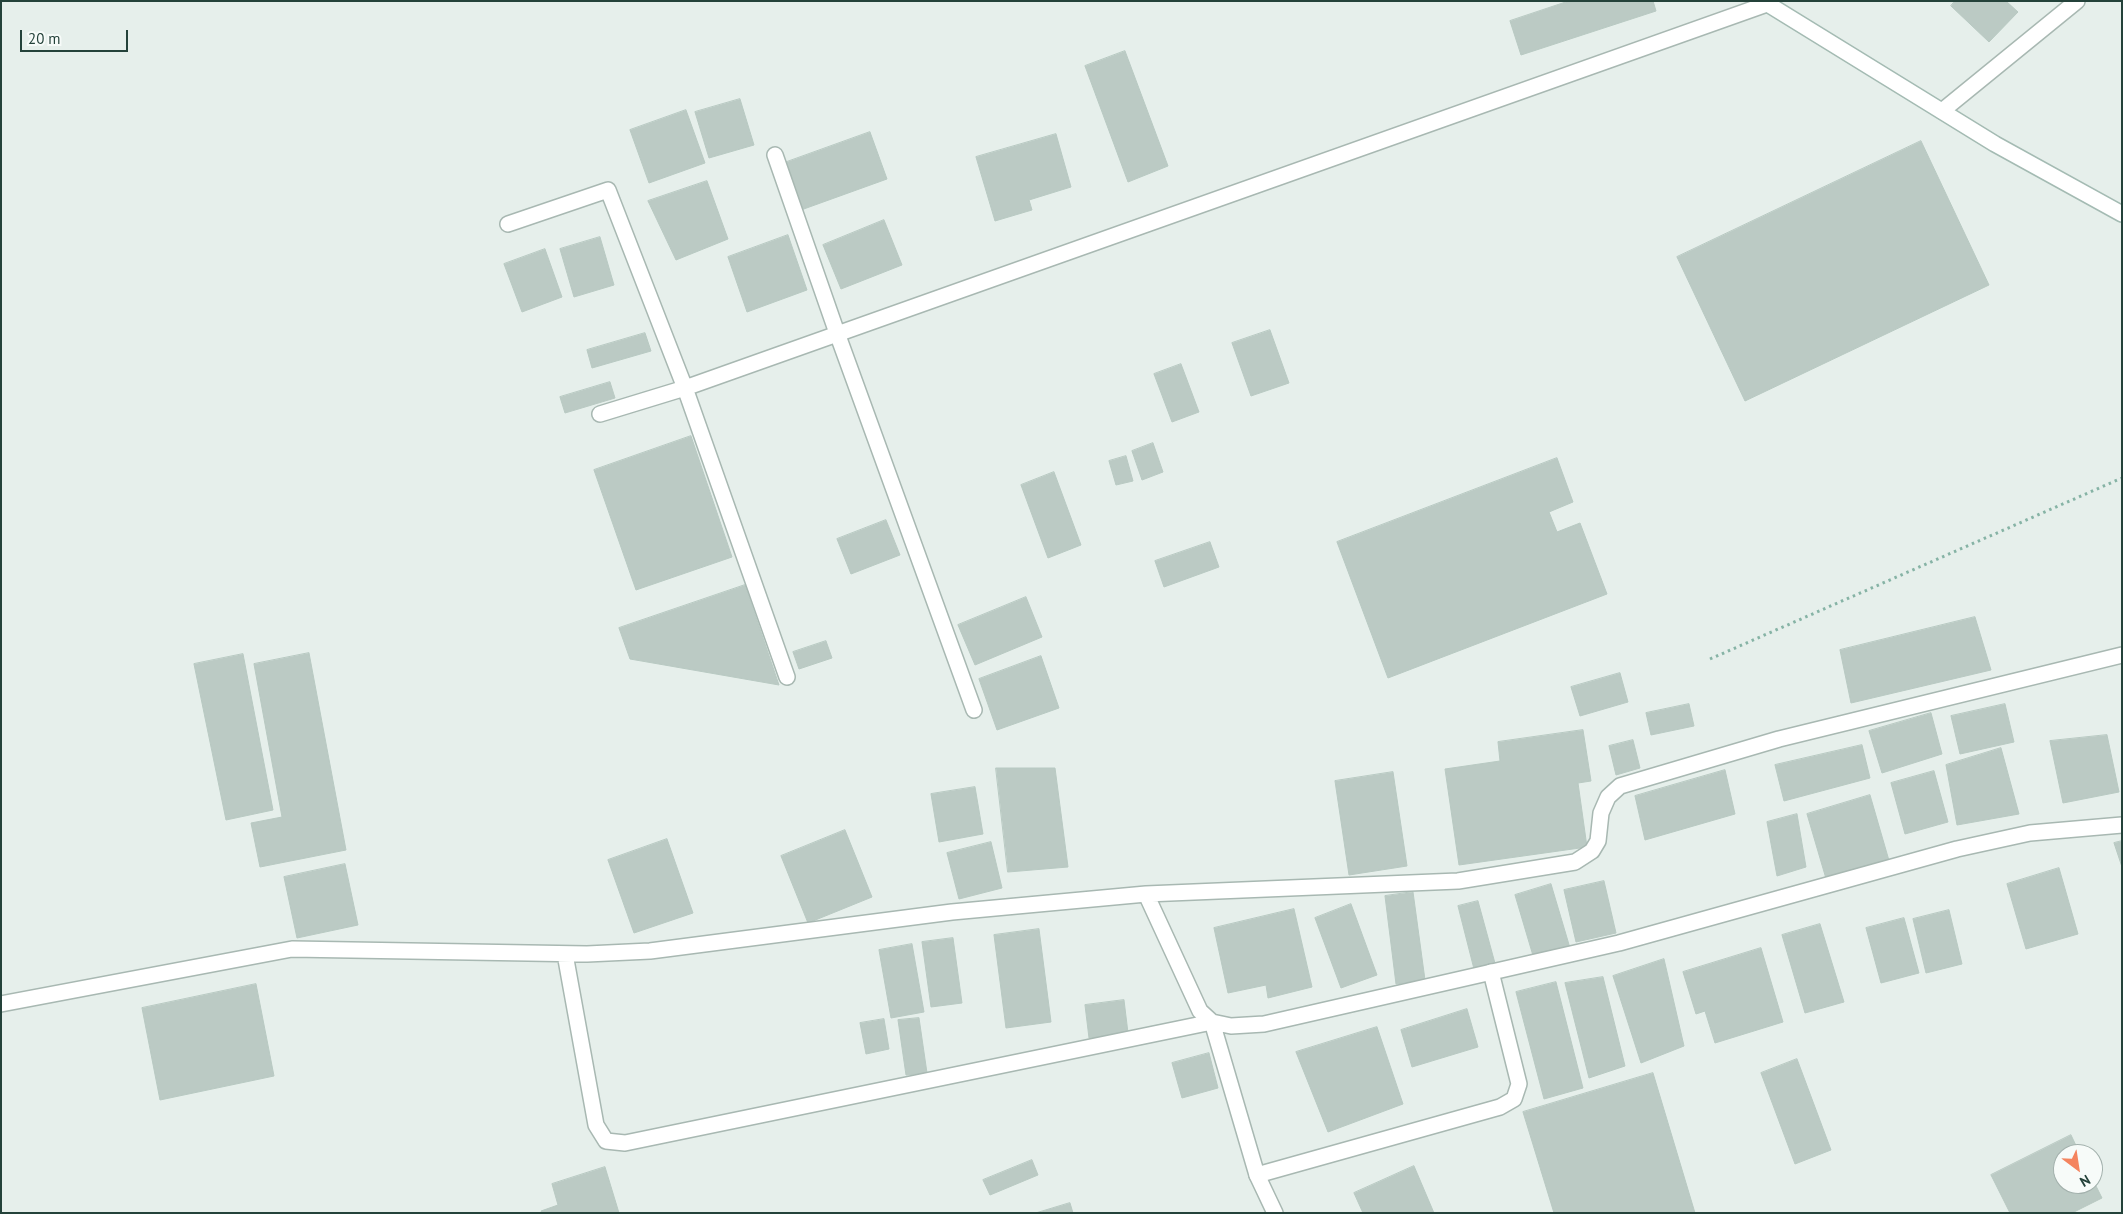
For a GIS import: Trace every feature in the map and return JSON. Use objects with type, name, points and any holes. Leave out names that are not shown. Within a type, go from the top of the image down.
[{"type":"street","points":[[1942,112],[2078,1]]},
{"type":"street","points":[[600,414],[685,388],[1765,2],[1942,112],[2122,214]]},
{"type":"street","points":[[775,154],[837,333],[974,710]]},
{"type":"street","points":[[508,224],[608,190],[685,388],[787,677]]},
{"type":"street","points":[[1,1004],[265,952],[292,949],[565,954],[650,951],[952,912],[1146,894],[1458,881],[1574,862],[1592,851],[1598,842],[1601,813],[1608,796],[1620,786],[1779,739],[2122,655]]},
{"type":"street","points":[[565,954],[596,1125],[606,1141],[625,1143],[1212,1022],[1231,1026],[1264,1024],[1619,943],[1957,848],[2030,833],[2122,824]]},
{"type":"street","points":[[1146,894],[1200,1011],[1212,1022],[1258,1175],[1274,1213]]},
{"type":"street","points":[[1258,1175],[1500,1107],[1514,1099],[1519,1084],[1491,972]]},
{"type":"path","points":[[1710,660],[2122,478]]},
{"type":"building","points":[[1569,1],[1653,1],[1656,11],[1521,55],[1510,21]]},
{"type":"building","points":[[1955,1],[2006,1],[2018,12],[1989,42],[1951,6]]},
{"type":"building","points":[[1125,51],[1168,166],[1128,182],[1085,66]]},
{"type":"building","points":[[740,99],[754,145],[709,158],[695,112]]},
{"type":"building","points":[[686,110],[705,163],[649,183],[630,130]]},
{"type":"building","points":[[870,132],[887,179],[801,210],[784,163]]},
{"type":"building","points":[[1056,134],[1071,187],[1029,200],[1032,210],[995,221],[976,157]]},
{"type":"building","points":[[1921,141],[1989,285],[1745,401],[1677,257]]},
{"type":"building","points":[[707,181],[728,239],[676,260],[648,201]]},
{"type":"building","points":[[884,220],[902,265],[841,289],[823,245]]},
{"type":"building","points":[[788,235],[807,290],[747,312],[728,257]]},
{"type":"building","points":[[600,237],[614,285],[574,297],[560,249]]},
{"type":"building","points":[[545,249],[562,297],[522,312],[504,264]]},
{"type":"building","points":[[1270,330],[1289,383],[1251,396],[1232,343]]},
{"type":"building","points":[[645,333],[651,351],[592,368],[587,350]]},
{"type":"building","points":[[1181,364],[1199,412],[1172,422],[1154,374]]},
{"type":"building","points":[[610,382],[615,398],[565,413],[560,397]]},
{"type":"building","points":[[691,436],[732,557],[636,590],[594,470]]},
{"type":"building","points":[[1153,443],[1163,472],[1142,480],[1132,451]]},
{"type":"building","points":[[1126,456],[1133,481],[1116,485],[1109,461]]},
{"type":"building","points":[[1557,458],[1573,502],[1549,512],[1557,532],[1580,523],[1607,594],[1388,678],[1337,542]]},
{"type":"building","points":[[1054,472],[1081,545],[1048,558],[1021,485]]},
{"type":"building","points":[[886,520],[900,555],[851,574],[837,539]]},
{"type":"building","points":[[1210,542],[1219,567],[1164,587],[1155,561]]},
{"type":"building","points":[[745,585],[779,685],[630,659],[619,628]]},
{"type":"building","points":[[1026,597],[1042,637],[975,665],[958,625]]},
{"type":"building","points":[[1975,617],[1991,670],[1851,703],[1840,650]]},
{"type":"building","points":[[826,641],[832,658],[799,669],[793,652]]},
{"type":"building","points":[[309,653],[346,850],[260,867],[251,823],[282,817],[254,664]]},
{"type":"building","points":[[243,654],[273,810],[226,820],[194,664]]},
{"type":"building","points":[[1041,656],[1059,708],[997,730],[979,679]]},
{"type":"building","points":[[1620,673],[1628,702],[1580,716],[1571,687]]},
{"type":"building","points":[[1689,704],[1694,726],[1651,735],[1646,713]]},
{"type":"building","points":[[2005,704],[2014,742],[1960,754],[1951,716]]},
{"type":"building","points":[[1931,713],[1942,754],[1882,773],[1869,731]]},
{"type":"building","points":[[1583,730],[1591,781],[1578,783],[1587,847],[1459,865],[1445,769],[1500,761],[1498,742]]},
{"type":"building","points":[[2107,735],[2119,792],[2063,803],[2050,741]]},
{"type":"building","points":[[1633,740],[1640,768],[1616,775],[1609,746]]},
{"type":"building","points":[[1862,745],[1870,778],[1784,801],[1775,765]]},
{"type":"building","points":[[2001,748],[2019,814],[1957,825],[1946,765]]},
{"type":"building","points":[[996,768],[1055,768],[1068,867],[1008,872]]},
{"type":"building","points":[[1725,770],[1735,814],[1645,840],[1635,796]]},
{"type":"building","points":[[1934,771],[1948,822],[1905,834],[1891,783]]},
{"type":"building","points":[[1393,772],[1407,866],[1349,875],[1335,781]]},
{"type":"building","points":[[975,787],[983,834],[939,842],[931,794]]},
{"type":"building","points":[[1870,795],[1890,864],[1827,882],[1807,814]]},
{"type":"building","points":[[1797,814],[1806,867],[1777,876],[1767,822]]},
{"type":"building","points":[[845,830],[872,897],[808,923],[781,856]]},
{"type":"building","points":[[667,839],[693,913],[634,933],[608,860]]},
{"type":"building","points":[[2122,841],[2122,867],[2114,843]]},
{"type":"building","points":[[991,842],[1002,888],[959,899],[947,853]]},
{"type":"building","points":[[345,864],[358,925],[297,938],[284,877]]},
{"type":"building","points":[[2059,868],[2078,934],[2026,949],[2007,884]]},
{"type":"building","points":[[1604,881],[1616,933],[1576,942],[1564,890]]},
{"type":"building","points":[[1551,884],[1570,948],[1534,959],[1515,895]]},
{"type":"building","points":[[1413,892],[1425,980],[1396,984],[1385,896]]},
{"type":"building","points":[[1478,901],[1496,967],[1475,973],[1458,906]]},
{"type":"building","points":[[1351,904],[1377,975],[1341,988],[1315,918]]},
{"type":"building","points":[[1294,909],[1312,987],[1268,998],[1266,985],[1228,993],[1214,928]]},
{"type":"building","points":[[1949,910],[1962,964],[1926,973],[1913,919]]},
{"type":"building","points":[[1904,918],[1919,973],[1881,983],[1866,928]]},
{"type":"building","points":[[1820,924],[1844,1002],[1805,1013],[1782,935]]},
{"type":"building","points":[[1039,929],[1051,1022],[1006,1028],[994,935]]},
{"type":"building","points":[[953,938],[962,1003],[931,1007],[922,942]]},
{"type":"building","points":[[912,944],[924,1012],[891,1018],[879,950]]},
{"type":"building","points":[[1761,948],[1783,1022],[1715,1043],[1705,1011],[1696,1014],[1683,972]]},
{"type":"building","points":[[1664,959],[1684,1046],[1641,1063],[1613,976]]},
{"type":"building","points":[[1603,977],[1625,1066],[1589,1078],[1565,983]]},
{"type":"building","points":[[1556,982],[1583,1088],[1544,1099],[1516,992]]},
{"type":"building","points":[[256,984],[274,1076],[160,1100],[142,1008]]},
{"type":"building","points":[[1124,1000],[1128,1033],[1089,1038],[1085,1005]]},
{"type":"building","points":[[1467,1009],[1478,1047],[1412,1067],[1401,1030]]},
{"type":"building","points":[[919,1018],[927,1073],[906,1075],[898,1020]]},
{"type":"building","points":[[884,1019],[889,1049],[866,1054],[860,1023]]},
{"type":"building","points":[[1377,1027],[1403,1104],[1328,1132],[1296,1052]]},
{"type":"building","points":[[1209,1053],[1218,1088],[1182,1098],[1172,1063]]},
{"type":"building","points":[[1797,1059],[1831,1150],[1795,1164],[1761,1073]]},
{"type":"building","points":[[1653,1073],[1695,1213],[1554,1213],[1523,1112]]},
{"type":"building","points":[[2071,1135],[2075,1144],[2053,1144]]},
{"type":"building","points":[[2053,1144],[2053,1194],[2100,1194],[2102,1198],[2072,1213],[2010,1213],[1991,1175]]},
{"type":"building","points":[[1032,1160],[1038,1175],[990,1195],[983,1180]]},
{"type":"building","points":[[1414,1166],[1434,1213],[1363,1213],[1354,1193]]},
{"type":"building","points":[[605,1167],[619,1213],[542,1213],[541,1211],[558,1205],[552,1184]]},
{"type":"building","points":[[1070,1203],[1073,1213],[1036,1213]]}]
